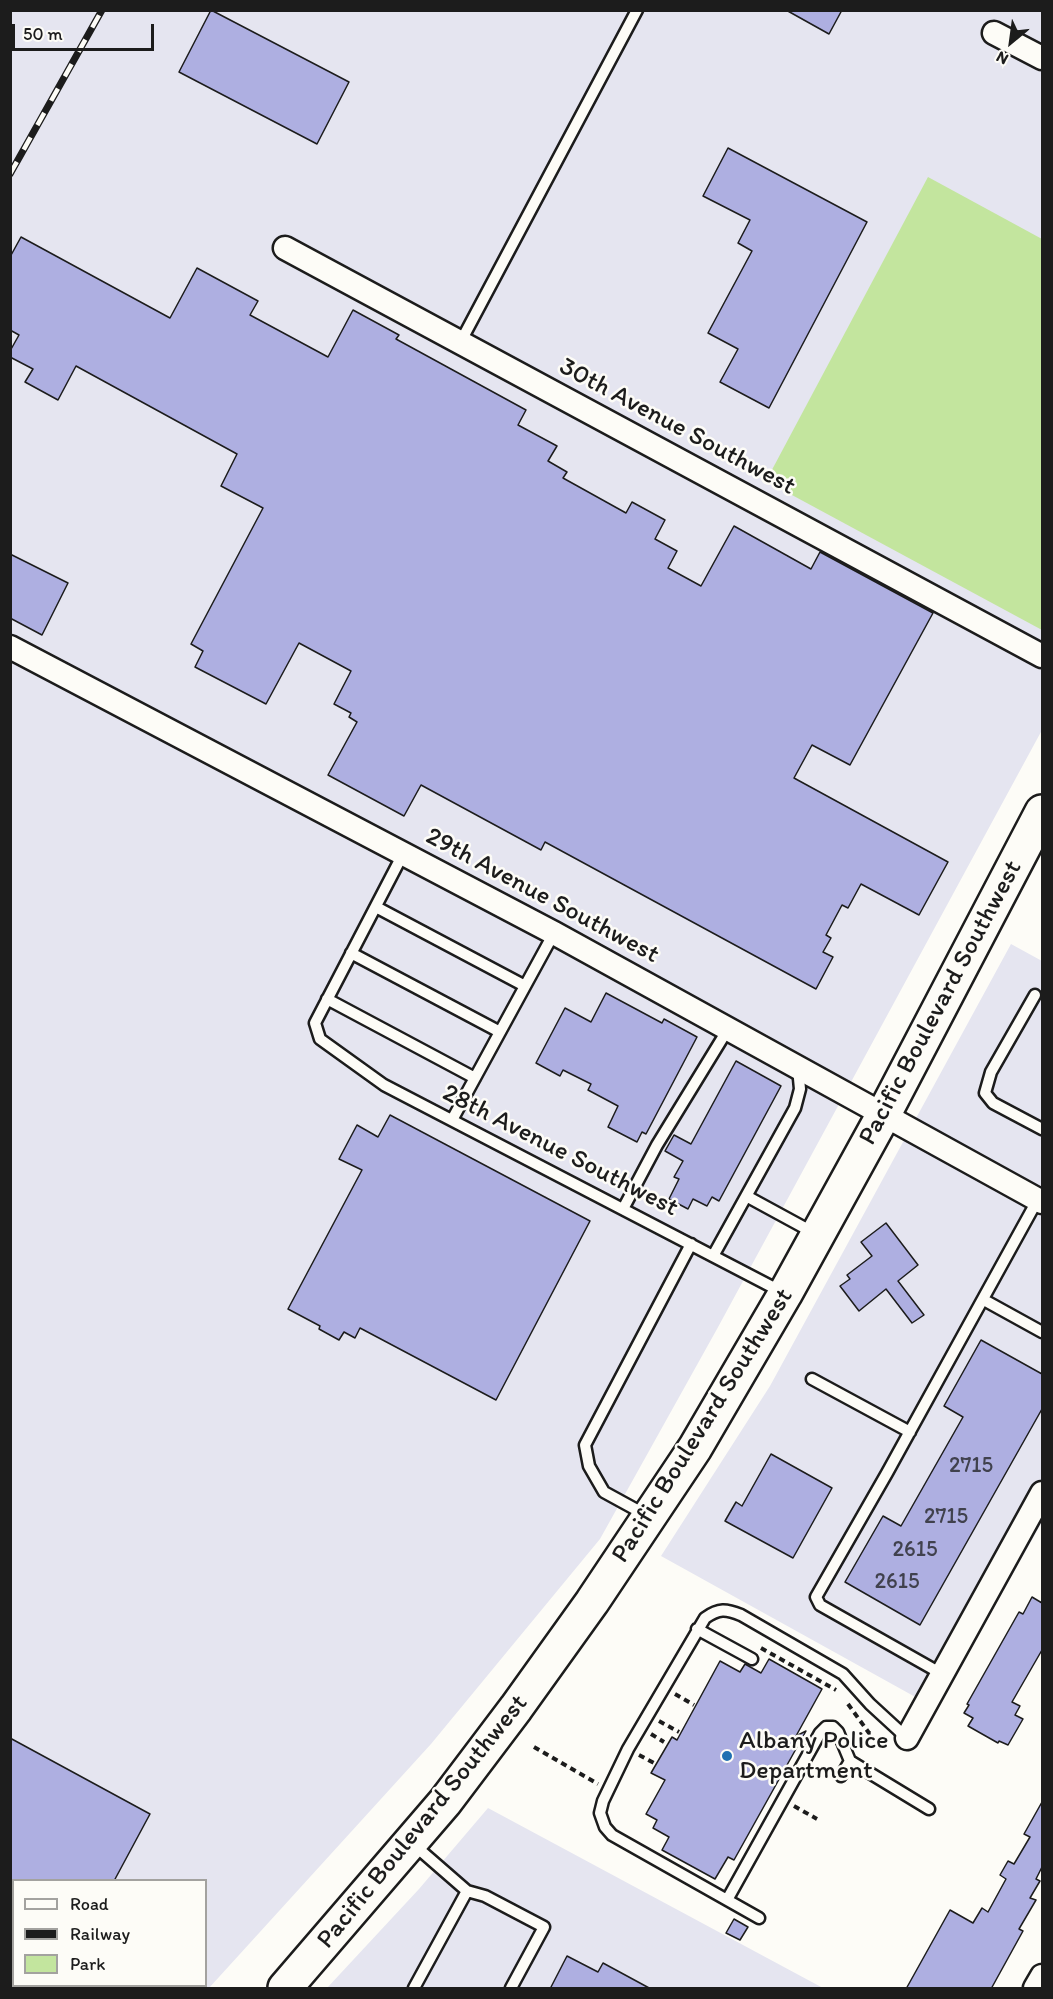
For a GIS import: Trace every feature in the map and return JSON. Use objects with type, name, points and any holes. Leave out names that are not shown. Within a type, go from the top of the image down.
[{"type":"main road","name":"Pacific Boulevard Southwest","points":[[285,1989],[445,1802],[543,1672],[695,1448],[785,1294],[884,1114],[1042,812]]},
{"type":"street","points":[[994,33],[1042,58]]},
{"type":"street","name":"30th Avenue Southwest","points":[[285,248],[1042,656]]},
{"type":"street","name":"29th Avenue Southwest","points":[[10,647],[554,933],[1040,1201]]},
{"type":"street","points":[[907,1738],[1042,1492]]},
{"type":"street","points":[[1035,1989],[1042,1976]]},
{"type":"lane","points":[[460,342],[637,10]]},
{"type":"lane","points":[[403,854],[327,999],[475,1078]]},
{"type":"lane","points":[[376,907],[525,986]]},
{"type":"lane","points":[[452,1120],[554,933]]},
{"type":"lane","points":[[351,953],[500,1032]]},
{"type":"lane","points":[[1035,995],[991,1072],[985,1093],[993,1103],[1042,1129]]},
{"type":"lane","name":"28th Avenue Southwest","points":[[327,999],[315,1023],[320,1039],[384,1085],[785,1294]]},
{"type":"lane","points":[[623,1209],[657,1145],[728,1029]]},
{"type":"lane","points":[[714,1256],[795,1108],[800,1089],[798,1066]]},
{"type":"lane","points":[[747,1197],[817,1234]]},
{"type":"lane","points":[[942,1674],[820,1605],[816,1597],[1040,1201]]},
{"type":"lane","points":[[649,1517],[604,1492],[589,1466],[585,1445],[692,1244]]},
{"type":"lane","points":[[984,1300],[1042,1332]]},
{"type":"lane","points":[[812,1379],[910,1432]]},
{"type":"lane","points":[[759,1918],[612,1835],[605,1827],[600,1813],[617,1770],[705,1618],[717,1610],[727,1609],[843,1674],[870,1704],[907,1738]]},
{"type":"lane","points":[[697,1629],[752,1659]]},
{"type":"lane","points":[[727,1900],[820,1733],[826,1727],[833,1727],[838,1732],[850,1761],[929,1809]]},
{"type":"lane","points":[[841,1776],[850,1761]]},
{"type":"lane","points":[[412,1842],[467,1891],[485,1896],[544,1927],[511,1989]]},
{"type":"lane","points":[[414,1989],[467,1891]]},
{"type":"path","points":[[755,1644],[843,1695],[869,1733],[874,1733]]},
{"type":"path","points":[[664,1688],[694,1706]]},
{"type":"path","points":[[648,1715],[679,1732]]},
{"type":"path","points":[[534,1747],[599,1784]]},
{"type":"path","points":[[792,1804],[817,1819]]},
{"type":"shaded area","points":[[11,11],[1042,11],[1042,730],[717,1329],[600,1539],[431,1744],[209,1988],[11,1988]]},
{"type":"shaded area","points":[[1011,944],[1042,961],[1042,1522],[937,1709],[661,1556],[770,1386]]},
{"type":"shaded area","points":[[488,1808],[823,1988],[327,1988],[419,1889]]},
{"type":"green space","points":[[928,177],[1042,239],[1042,630],[766,481]]},
{"type":"building","points":[[211,10],[349,82],[317,144],[179,72]]},
{"type":"building","points":[[786,10],[842,10],[829,34]]},
{"type":"building","points":[[728,148],[867,222],[769,408],[720,382],[738,349],[708,333],[752,251],[738,243],[750,220],[703,196]]},
{"type":"building","points":[[21,237],[170,318],[197,268],[258,301],[250,315],[328,357],[353,310],[399,335],[396,339],[526,410],[518,425],[557,446],[548,461],[567,472],[563,478],[626,513],[632,502],[665,520],[655,539],[677,551],[668,568],[701,586],[734,526],[811,569],[820,552],[933,613],[850,765],[812,745],[794,778],[948,862],[919,915],[861,884],[848,908],[842,905],[826,935],[831,938],[823,952],[833,957],[816,989],[545,842],[541,850],[421,785],[404,816],[328,775],[357,722],[349,717],[351,713],[334,704],[351,671],[299,643],[266,704],[195,667],[203,651],[191,644],[263,508],[221,486],[237,454],[76,366],[58,400],[25,382],[33,369],[10,357],[10,351],[19,335],[10,330],[10,257]]},
{"type":"building","points":[[10,554],[68,583],[42,635],[10,618]]},
{"type":"building","points":[[606,993],[662,1023],[664,1019],[697,1037],[646,1134],[642,1132],[637,1142],[608,1127],[618,1106],[588,1090],[591,1084],[563,1070],[560,1076],[536,1063],[565,1008],[591,1022]]},
{"type":"building","points":[[736,1061],[781,1086],[719,1201],[712,1197],[707,1206],[693,1199],[688,1209],[669,1199],[679,1179],[674,1177],[683,1161],[665,1151],[674,1135],[691,1144]]},
{"type":"building","points":[[390,1115],[590,1221],[496,1400],[360,1328],[355,1338],[344,1332],[339,1340],[319,1329],[320,1326],[288,1309],[362,1170],[339,1159],[357,1125],[378,1137]]},
{"type":"building","points":[[886,1223],[918,1265],[898,1281],[924,1315],[912,1323],[886,1289],[859,1311],[840,1286],[850,1279],[847,1275],[872,1256],[861,1242]]},
{"type":"building","points":[[981,1340],[1042,1374],[1042,1409],[920,1625],[845,1582],[883,1516],[901,1526],[963,1417],[944,1406]]},
{"type":"building","points":[[771,1454],[832,1488],[793,1558],[725,1521],[736,1502],[742,1506]]},
{"type":"building","points":[[1032,1597],[1042,1603],[1042,1650],[1012,1702],[1020,1706],[1015,1715],[1023,1719],[1008,1745],[999,1741],[998,1743],[968,1726],[973,1718],[964,1713],[1019,1612],[1023,1614]]},
{"type":"building","name":"Albany Police Department","points":[[769,1659],[822,1689],[796,1736],[806,1731],[734,1860],[728,1857],[715,1879],[662,1850],[669,1837],[653,1828],[657,1820],[646,1814],[665,1780],[651,1773],[672,1737],[677,1740],[720,1661],[740,1672],[745,1664],[761,1673]]},
{"type":"building","points":[[10,1738],[150,1814],[115,1879],[12,1879],[10,1881]]},
{"type":"building","points":[[1042,1802],[1042,1867],[1036,1879],[1040,1881],[1030,1898],[1036,1900],[1019,1929],[1023,1931],[991,1989],[906,1989],[950,1910],[973,1923],[982,1908],[988,1912],[1006,1879],[1000,1875],[1008,1861],[1014,1864],[1030,1837],[1024,1834]]},
{"type":"building","points":[[734,1919],[748,1927],[740,1940],[726,1933]]},
{"type":"building","points":[[567,1956],[598,1972],[603,1963],[651,1989],[550,1989]]},
{"type":"railway","points":[[10,174],[102,10]]},
{"type":"place","name":"Albany Police Department","points":[[727,1756]]}]
